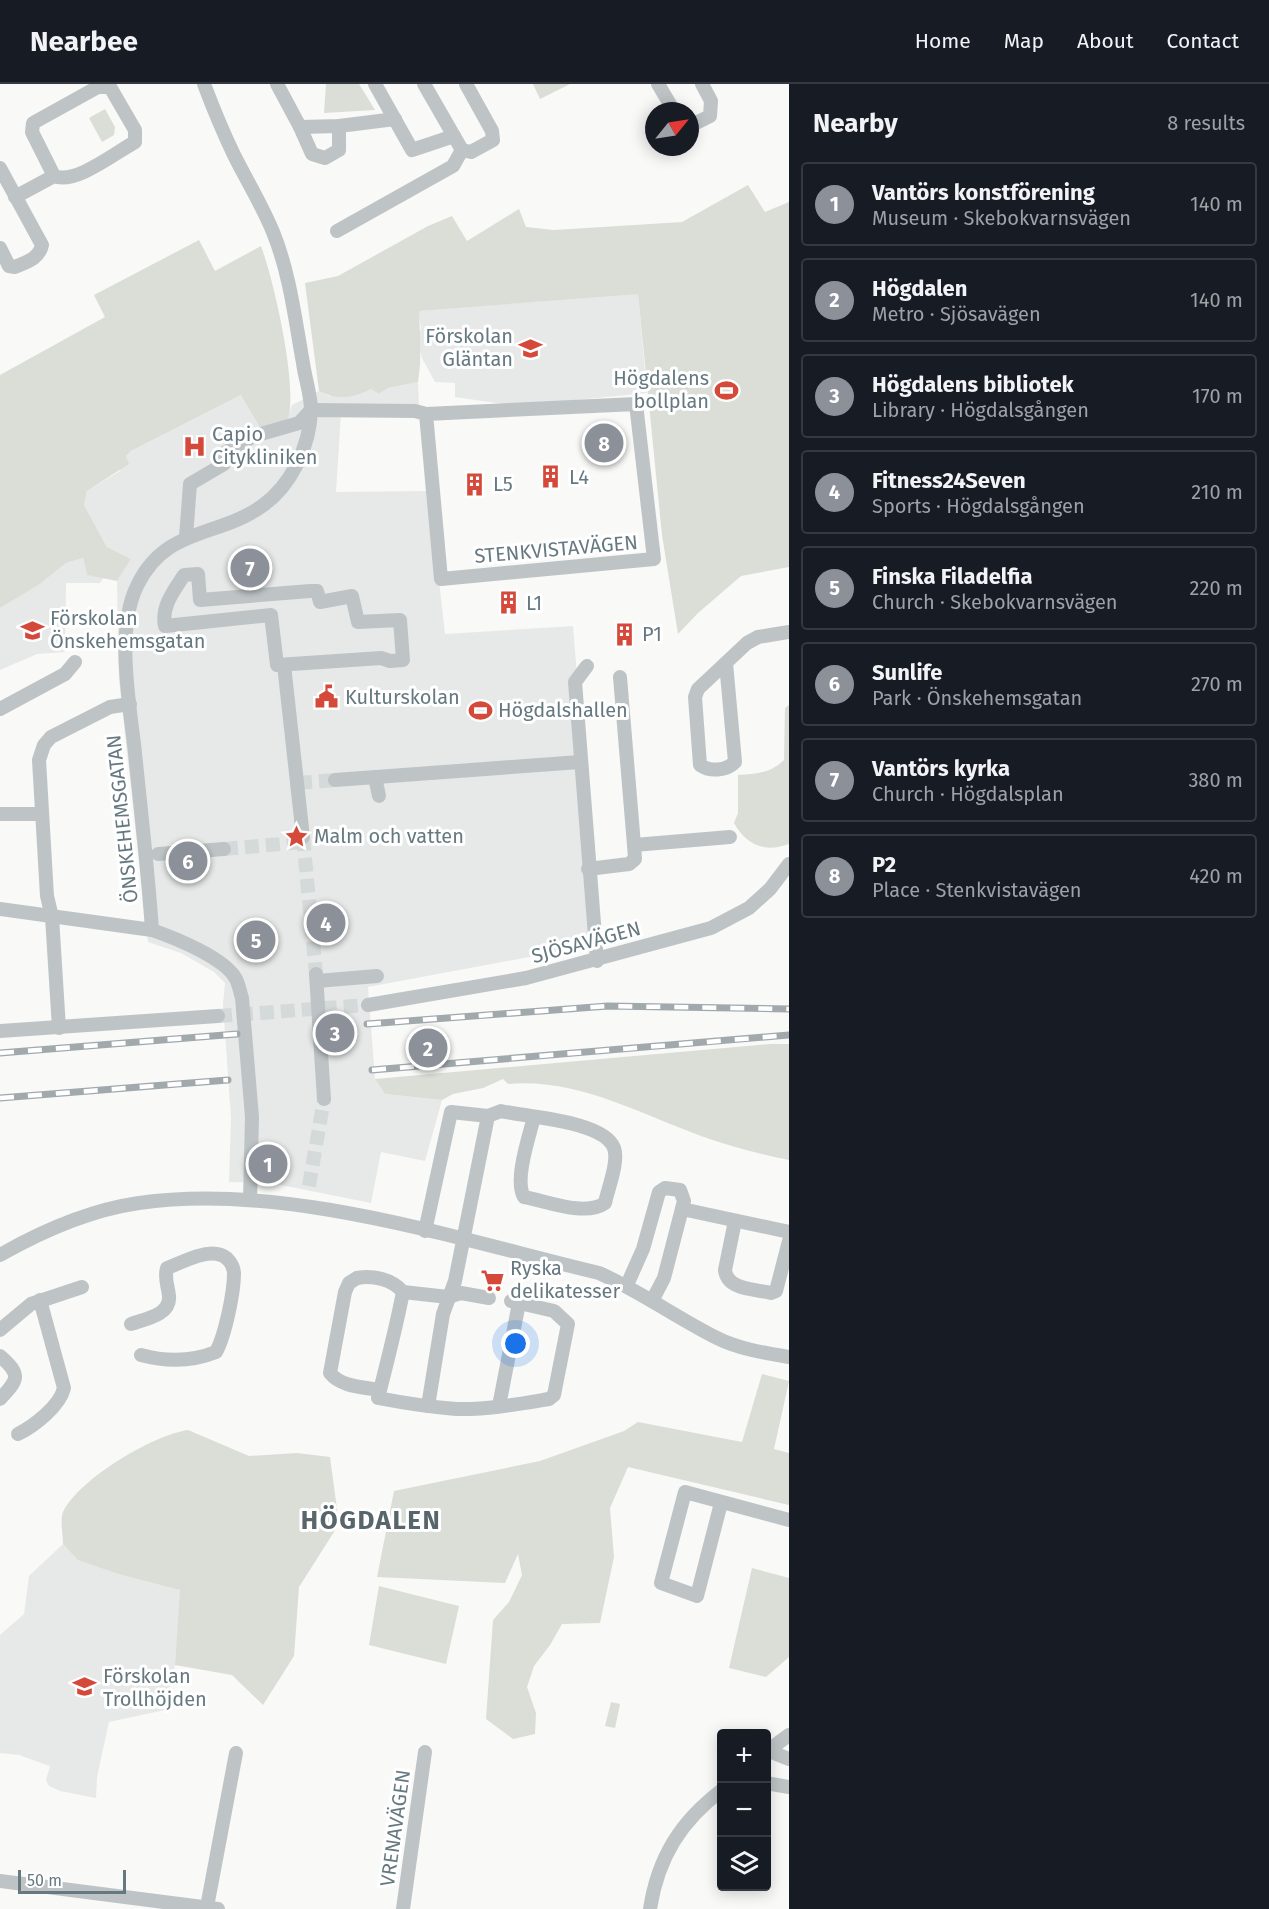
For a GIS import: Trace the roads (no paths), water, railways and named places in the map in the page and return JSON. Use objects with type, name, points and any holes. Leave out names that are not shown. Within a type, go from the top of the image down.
[{"type":"street","name":"ÖNSKEHEMSGATAN","points":[[152,930],[126,640],[130,608],[136,587],[157,556],[186,537],[262,506],[278,492],[298,461],[311,410],[292,296],[276,241],[235,156],[204,84]]},
{"type":"street","points":[[277,84],[312,154],[325,158],[339,150],[339,126]]},
{"type":"street","points":[[375,84],[412,150],[454,135]]},
{"type":"street","points":[[424,84],[462,150],[471,152],[493,140],[492,131],[466,84]]},
{"type":"street","points":[[658,84],[669,102]]},
{"type":"street","points":[[699,122],[710,116],[711,101],[702,84]]},
{"type":"street","points":[[98,87],[110,87],[135,130],[135,142],[76,176],[62,180],[54,176],[32,132],[33,123],[98,87]]},
{"type":"street","points":[[300,127],[339,126],[395,119]]},
{"type":"street","points":[[337,231],[453,166],[462,150]]},
{"type":"street","points":[[0,168],[42,245],[41,252],[15,267],[9,266],[0,248]]},
{"type":"street","points":[[15,197],[54,176]]},
{"type":"street","name":"STENKVISTAVÄGEN","points":[[636,404],[654,559],[441,579],[426,414],[636,404]]},
{"type":"street","points":[[186,537],[190,484],[224,464],[219,456],[254,436],[299,423],[311,410],[414,411],[426,414]]},
{"type":"street","points":[[198,574],[200,600],[317,591],[320,602],[352,596],[358,622],[400,620],[403,660],[390,661],[381,658],[284,665],[277,666],[271,615],[165,626],[162,615],[184,575],[198,574]]},
{"type":"street","points":[[726,663],[735,762],[730,768],[707,770],[700,765],[695,697],[703,683],[747,643],[758,637],[789,632]]},
{"type":"street","points":[[0,709],[64,674],[75,662]]},
{"type":"street","points":[[284,665],[303,837]]},
{"type":"street","points":[[587,666],[575,682],[597,961]]},
{"type":"street","points":[[588,869],[628,864],[635,859],[620,677]]},
{"type":"street","name":"ÖNSKEHEMSGATAN","points":[[59,1028],[52,917],[47,896],[39,760],[44,745],[51,737],[110,707],[130,704]]},
{"type":"street","points":[[335,780],[580,762]]},
{"type":"street","points":[[375,777],[379,796]]},
{"type":"street","points":[[0,814],[42,814]]},
{"type":"street","points":[[634,844],[730,837]]},
{"type":"street","name":"ÖNSKEHEMSGATAN","points":[[158,855],[224,849]]},
{"type":"street","name":"SJÖSAVÄGEN","points":[[368,1005],[448,993],[597,961],[711,928],[749,908],[770,889],[789,864]]},
{"type":"street","points":[[0,909],[152,930],[172,937],[229,969],[237,980],[242,998],[252,1117],[250,1200]]},
{"type":"street","points":[[324,1099],[316,978],[377,976]]},
{"type":"street","points":[[0,1031],[218,1016]]},
{"type":"street","points":[[425,1231],[451,1112],[488,1116],[501,1112],[584,1126],[608,1138],[614,1149],[614,1159],[605,1203],[600,1207],[586,1209],[524,1197],[521,1191],[521,1174],[534,1118]]},
{"type":"street","points":[[428,1406],[448,1298],[455,1281],[488,1116]]},
{"type":"street","points":[[627,1285],[643,1249],[659,1192],[673,1187],[680,1190],[684,1201],[682,1209],[664,1278],[652,1301]]},
{"type":"street","points":[[0,1255],[26,1240],[103,1211],[139,1203],[189,1199],[250,1200],[314,1207],[599,1273],[627,1285],[719,1339],[763,1353],[789,1357]]},
{"type":"street","points":[[682,1209],[789,1232]]},
{"type":"street","points":[[735,1221],[725,1270],[726,1279],[731,1284],[771,1293],[776,1291],[789,1241]]},
{"type":"street","points":[[131,1324],[164,1312],[168,1306],[169,1296],[165,1281],[167,1268],[204,1256],[217,1254],[227,1258],[234,1274],[228,1312],[216,1352],[178,1360],[141,1355]]},
{"type":"street","points":[[380,1390],[348,1384],[335,1379],[330,1373],[345,1292],[349,1283],[364,1276],[396,1283],[403,1292],[448,1298],[461,1293],[489,1298]]},
{"type":"street","points":[[0,1330],[19,1312],[40,1300],[82,1287]]},
{"type":"street","points":[[403,1292],[378,1398],[457,1409],[499,1406],[549,1399],[555,1395],[557,1388],[568,1324],[554,1311],[515,1302],[499,1406]]},
{"type":"street","points":[[18,1434],[30,1428],[63,1396],[64,1389],[40,1300]]},
{"type":"street","points":[[0,1356],[12,1366],[16,1375],[14,1384],[0,1399]]},
{"type":"street","points":[[721,1503],[697,1596],[661,1583],[685,1492],[789,1520]]},
{"type":"street","points":[[771,1750],[789,1735]]},
{"type":"street","name":"VRENAVÄGEN","points":[[403,1909],[425,1752]]},
{"type":"street","points":[[0,1881],[204,1908],[237,1753]]},
{"type":"street","points":[[771,1753],[789,1759]]},
{"type":"street","points":[[771,1784],[789,1787]]},
{"type":"street","points":[[650,1909],[665,1860],[676,1834],[687,1819],[717,1794]]},
{"type":"tunnel","points":[[298,783],[335,780]]},
{"type":"tunnel","points":[[303,837],[316,974]]},
{"type":"tunnel","points":[[224,849],[304,842]]},
{"type":"tunnel","points":[[218,1016],[368,1005]]},
{"type":"tunnel","points":[[309,1186],[324,1099]]},
{"type":"railway","points":[[367,1024],[608,1006],[789,1009]]},
{"type":"railway","points":[[0,1053],[237,1034]]},
{"type":"railway","points":[[372,1070],[789,1035]]},
{"type":"railway","points":[[0,1098],[228,1080]]},
{"type":"place","name":"Förskolan Gläntan","points":[[531,348]]},
{"type":"place","name":"Högdalens bollplan","points":[[727,390]]},
{"type":"place","name":"P2","points":[[604,443]]},
{"type":"place","name":"Capio Citykliniken","points":[[194,446]]},
{"type":"place","name":"L4","points":[[551,477]]},
{"type":"place","name":"L5","points":[[475,484]]},
{"type":"place","name":"Vantörs kyrka","points":[[250,568]]},
{"type":"place","name":"L1","points":[[508,603]]},
{"type":"place","name":"Förskolan Önskehemsgatan","points":[[32,630]]},
{"type":"place","name":"P1","points":[[624,634]]},
{"type":"place","name":"Kulturskolan","points":[[327,697]]},
{"type":"place","name":"Högdalshallen","points":[[480,710]]},
{"type":"place","name":"Malm och vatten","points":[[296,836]]},
{"type":"place","name":"Sunlife","points":[[188,861]]},
{"type":"place","name":"Fitness24Seven","points":[[326,923]]},
{"type":"place","name":"Finska Filadelfia","points":[[256,940]]},
{"type":"place","name":"Högdalens bibliotek","points":[[335,1033]]},
{"type":"place","name":"Högdalen","points":[[428,1048]]},
{"type":"place","name":"Vantörs konstförening","points":[[268,1164]]},
{"type":"place","name":"Ryska delikatesser","points":[[492,1280]]},
{"type":"place","name":"Förskolan Trollhöjden","points":[[85,1687]]},
{"type":"district","name":"HÖGDALEN","points":[[371,1520]]}]
